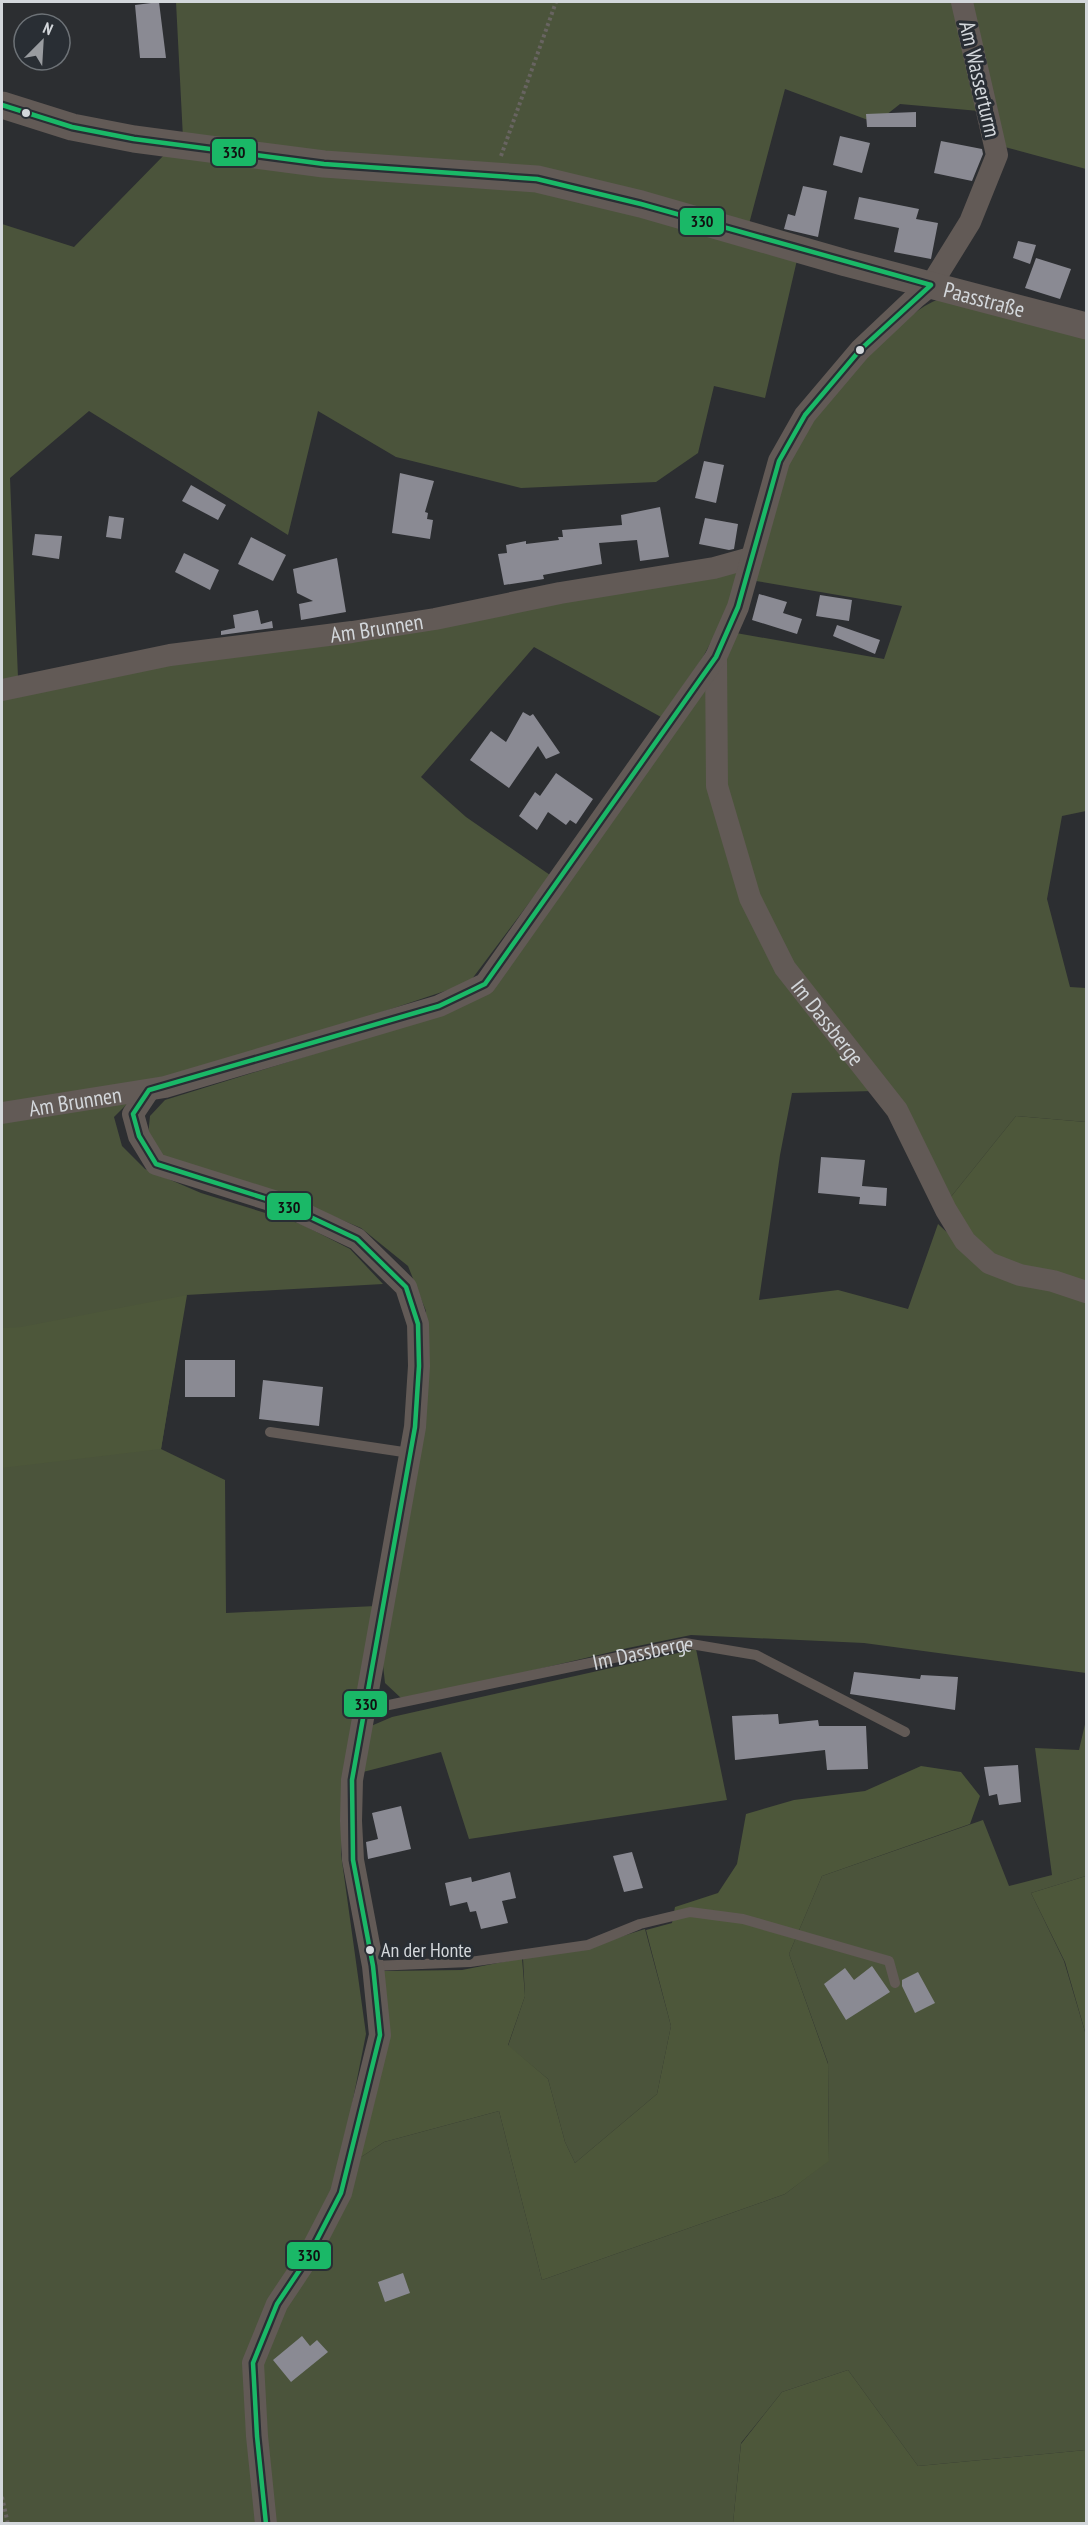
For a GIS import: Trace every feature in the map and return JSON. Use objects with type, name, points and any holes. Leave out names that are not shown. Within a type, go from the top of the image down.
[{"type":"street","name":"Am Wasserturm","points":[[716,657],[738,607],[779,461],[806,416],[860,350],[915,297],[931,285],[970,222],[997,155],[962,2]]},
{"type":"street","name":"Paasstraße","points":[[2,105],[72,127],[135,139],[324,164],[537,179],[641,204],[1086,326]]},
{"type":"street","name":"Am Brunnen","points":[[2,690],[170,655],[425,621],[560,592],[714,568],[750,558]]},
{"type":"street","name":"Am Brunnen","points":[[2,1113],[165,1087],[439,1006],[485,984],[716,657]]},
{"type":"street","name":"Im Dassberge","points":[[716,657],[717,786],[750,897],[785,968],[897,1110],[946,1210],[965,1240],[989,1263],[1020,1275],[1053,1281],[1086,1292]]},
{"type":"street","points":[[148,1090],[134,1114],[139,1136],[156,1164],[283,1204],[357,1239],[406,1287],[418,1324],[415,1417],[410,1453],[352,1780],[353,1860],[373,1966],[380,2035],[341,2193],[307,2259],[277,2304],[253,2362],[257,2436],[266,2523]]},
{"type":"lane","points":[[270,1432],[410,1453]]},
{"type":"lane","name":"Im Dassberge","points":[[365,1710],[685,1643],[756,1655],[905,1732]]},
{"type":"lane","points":[[373,1966],[470,1962],[588,1945],[640,1924],[690,1912],[742,1919],[889,1961],[895,1983]]},
{"type":"path","points":[[494,176],[556,2]]},
{"type":"path","points":[[2,2497],[8,2523]]},
{"type":"green space","points":[[176,2],[955,2],[979,111],[900,104],[876,123],[785,89],[749,224],[183,138]]},
{"type":"green space","points":[[967,2],[1086,2],[1086,169],[1001,146]]},
{"type":"green space","points":[[166,153],[541,187],[797,260],[765,398],[714,386],[698,453],[656,482],[521,488],[396,457],[318,411],[288,535],[89,411],[10,478],[18,678],[742,569],[729,608],[703,657],[661,717],[534,647],[421,777],[466,817],[550,875],[469,983],[253,1055],[149,1082],[114,1117],[122,1146],[145,1169],[201,1193],[301,1224],[350,1249],[383,1284],[186,1295],[161,1449],[225,1480],[226,1613],[376,1606],[345,1781],[341,1854],[366,2034],[336,2185],[358,2159],[384,2142],[499,2111],[542,2280],[785,2194],[829,2160],[828,2063],[789,1954],[822,1876],[983,1820],[1009,1886],[1052,1875],[1035,1748],[1079,1750],[1086,1720],[1086,1876],[1031,1893],[1064,1961],[1086,2035],[1086,2450],[918,2466],[848,2370],[782,2392],[741,2443],[733,2523],[2,2523],[2,224],[74,247]]},
{"type":"green space","points":[[937,300],[1086,337],[1086,811],[1062,816],[1047,899],[1070,987],[1086,988],[1086,1122],[1016,1116],[950,1198],[791,966],[757,899],[727,807],[721,675],[736,633],[884,659],[902,606],[756,581],[773,499],[802,437],[830,399],[876,348],[912,315]]},
{"type":"green space","points":[[702,688],[710,691],[743,896],[874,1091],[792,1093],[780,1155],[759,1300],[838,1290],[908,1309],[938,1224],[977,1260],[1086,1296],[1086,1673],[864,1643],[691,1635],[425,1696],[401,1698],[385,1683],[383,1665],[426,1377],[426,1311],[408,1266],[361,1228],[287,1197],[175,1164],[155,1149],[148,1136],[150,1116],[165,1100],[455,1010]]},
{"type":"green space","points":[[1016,1116],[1086,1122],[1086,1287],[1003,1262],[972,1241],[950,1198]]},
{"type":"green space","points":[[187,1295],[161,1449],[2,1468],[2,1328],[21,1327]]},
{"type":"green space","points":[[696,1649],[727,1800],[469,1839],[441,1752],[363,1772],[371,1726],[392,1717]]},
{"type":"green space","points":[[921,1766],[961,1772],[980,1796],[970,1824],[822,1876],[789,1954],[828,2064],[829,2161],[785,2194],[542,2280],[499,2111],[384,2142],[358,2159],[384,1971],[462,1970],[522,1958],[525,1996],[508,2045],[548,2079],[565,2142],[575,2163],[657,2094],[671,2026],[646,1930],[672,1923],[675,1907],[718,1893],[737,1864],[746,1814],[794,1800],[865,1791]]},
{"type":"green space","points":[[1086,1876],[1086,2035],[1065,1962],[1031,1893]]},
{"type":"green space","points":[[645,1929],[671,2026],[657,2094],[575,2163],[565,2142],[548,2079],[508,2046],[525,1996],[523,1958],[585,1948]]},
{"type":"green space","points":[[848,2370],[918,2466],[1086,2450],[1086,2523],[733,2523],[741,2444],[782,2392]]},
{"type":"building","points":[[159,2],[166,58],[140,58],[135,5]]},
{"type":"building","points":[[916,112],[916,127],[867,127],[866,114]]},
{"type":"building","points":[[840,136],[870,143],[862,173],[833,165]]},
{"type":"building","points":[[941,141],[982,149],[983,154],[972,181],[934,173]]},
{"type":"building","points":[[803,186],[827,191],[818,237],[784,229],[788,214],[795,216]]},
{"type":"building","points":[[859,197],[919,209],[916,219],[938,223],[931,259],[894,252],[899,228],[854,219]]},
{"type":"building","points":[[1018,241],[1036,245],[1030,264],[1013,258]]},
{"type":"building","points":[[1036,258],[1071,269],[1060,299],[1025,288]]},
{"type":"building","points":[[704,461],[724,465],[716,503],[695,498]]},
{"type":"building","points":[[400,473],[434,481],[425,512],[428,513],[427,519],[433,520],[430,539],[392,533]]},
{"type":"building","points":[[191,485],[226,505],[218,520],[182,501]]},
{"type":"building","points":[[660,507],[669,557],[640,561],[637,540],[599,543],[602,564],[543,575],[544,579],[504,585],[498,554],[507,553],[506,545],[526,541],[526,544],[559,540],[558,537],[563,537],[562,530],[622,525],[621,515]]},
{"type":"building","points":[[109,516],[124,518],[121,539],[106,537]]},
{"type":"building","points":[[705,518],[738,524],[734,549],[699,544]]},
{"type":"building","points":[[35,534],[62,536],[59,559],[32,555]]},
{"type":"building","points":[[251,537],[286,555],[273,581],[238,564]]},
{"type":"building","points":[[184,553],[219,570],[210,590],[175,572]]},
{"type":"building","points":[[337,558],[346,612],[301,620],[299,604],[313,601],[297,593],[293,569]]},
{"type":"building","points":[[759,594],[787,602],[783,613],[802,619],[797,634],[752,620]]},
{"type":"building","points":[[820,595],[852,600],[849,621],[816,616]]},
{"type":"building","points":[[258,610],[261,624],[272,621],[273,628],[221,635],[221,631],[235,628],[233,615]]},
{"type":"building","points":[[837,625],[880,640],[875,654],[833,636]]},
{"type":"building","points":[[523,712],[530,716],[533,714],[560,753],[546,759],[538,746],[509,788],[470,760],[491,731],[506,742]]},
{"type":"building","points":[[556,773],[593,799],[576,824],[570,820],[566,825],[548,812],[537,830],[519,816],[535,792],[540,796]]},
{"type":"building","points":[[821,1157],[865,1160],[862,1186],[887,1188],[886,1206],[859,1204],[860,1197],[818,1193]]},
{"type":"building","points":[[185,1360],[235,1360],[235,1397],[185,1397]]},
{"type":"building","points":[[263,1380],[323,1387],[319,1426],[259,1419]]},
{"type":"building","points":[[854,1672],[920,1679],[921,1675],[958,1677],[955,1710],[850,1694]]},
{"type":"building","points":[[778,1714],[779,1724],[818,1720],[819,1726],[866,1726],[868,1769],[827,1770],[825,1750],[735,1760],[732,1716]]},
{"type":"building","points":[[1018,1765],[1021,1802],[999,1805],[997,1794],[989,1796],[984,1767]]},
{"type":"building","points":[[401,1806],[411,1849],[368,1859],[366,1842],[378,1839],[372,1813]]},
{"type":"building","points":[[632,1852],[643,1888],[624,1892],[613,1856]]},
{"type":"building","points":[[510,1872],[516,1898],[502,1901],[508,1923],[481,1929],[476,1911],[470,1912],[467,1902],[450,1906],[445,1883],[471,1877],[472,1882]]},
{"type":"building","points":[[872,1966],[890,1992],[846,2020],[824,1984],[845,1968],[854,1980]]},
{"type":"building","points":[[918,1972],[935,2003],[915,2013],[902,1986],[902,1980]]},
{"type":"building","points":[[403,2273],[410,2293],[385,2302],[378,2282]]},
{"type":"building","points":[[302,2336],[310,2346],[317,2340],[328,2352],[291,2382],[273,2360]]},
{"type":"transit line","name":"330","points":[[2,105],[72,127],[134,139],[324,164],[537,179],[641,204],[931,285]]},
{"type":"transit line","name":"330","points":[[266,2524],[257,2436],[253,2363],[277,2304],[307,2259],[341,2193],[380,2035],[373,1966],[353,1860],[352,1780],[415,1427],[419,1366],[418,1324],[406,1287],[357,1239],[283,1204],[156,1164],[139,1136],[133,1114],[149,1090],[439,1006],[485,984],[716,657],[738,607],[779,461],[805,415],[860,350],[931,285]]},
{"type":"place","name":"An der Honte","points":[[370,1950]]}]
